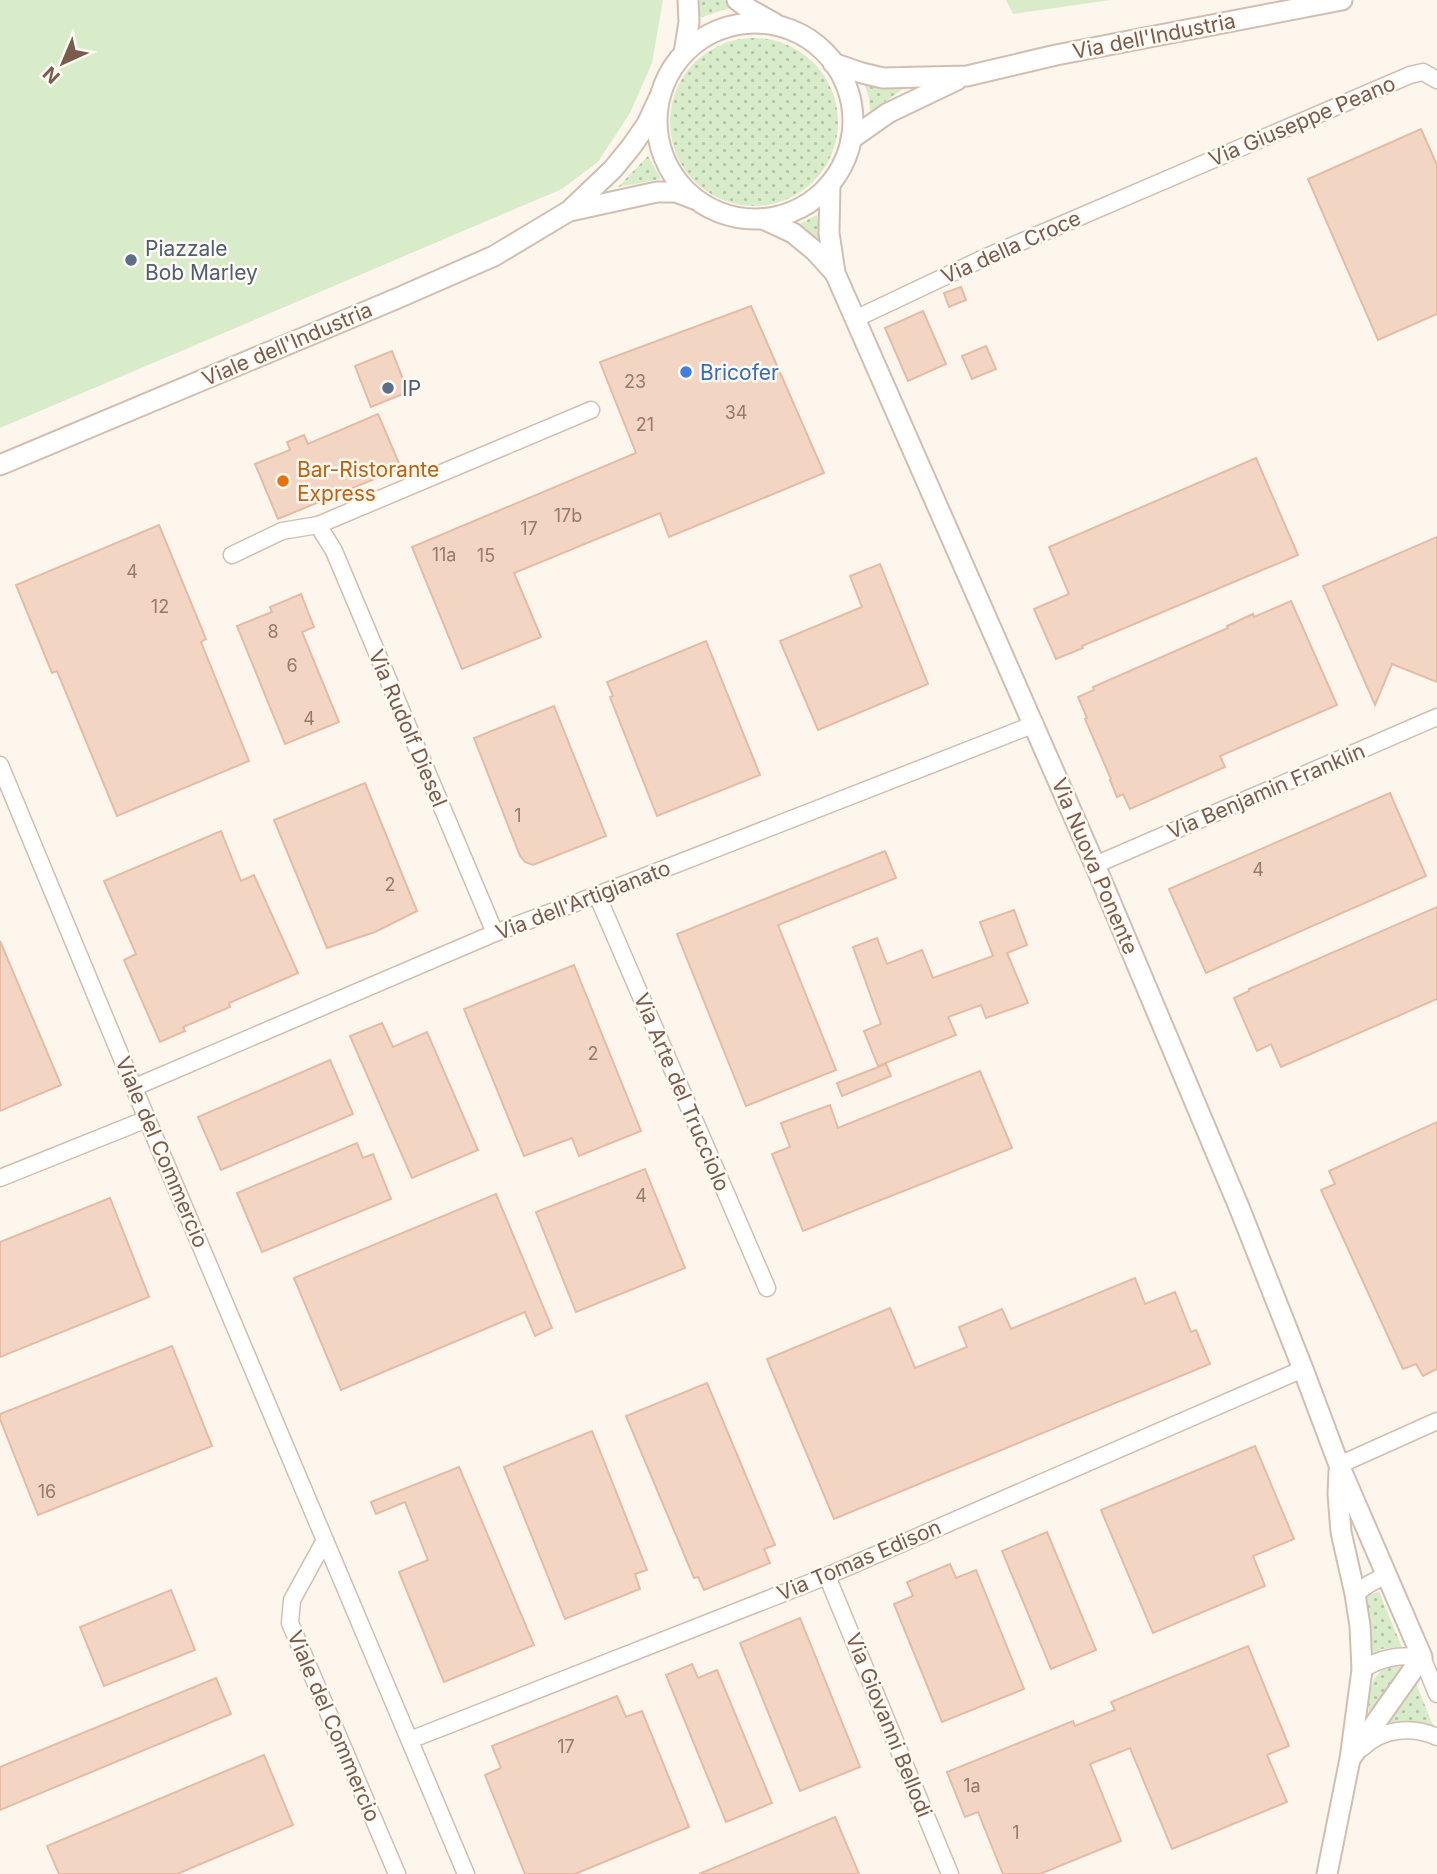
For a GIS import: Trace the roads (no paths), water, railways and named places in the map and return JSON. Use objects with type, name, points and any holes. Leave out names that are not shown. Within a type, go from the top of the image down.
[{"type":"street","points":[[684,53],[689,22],[688,0]]},
{"type":"street","points":[[737,0],[781,27],[810,40],[834,63],[844,80],[853,119],[847,155],[840,170],[816,198],[800,208],[763,219],[740,218],[718,212],[698,201],[677,180],[663,155],[657,126],[659,98],[669,73],[684,53],[713,32],[729,26],[755,23],[781,27]]},
{"type":"street","name":"Via dell'Industria","points":[[851,139],[888,113],[967,76],[1056,55],[1342,0]]},
{"type":"street","name":"Via dell'Industria","points":[[834,63],[883,78],[967,76]]},
{"type":"street","name":"Via Giuseppe Peano","points":[[1168,179],[1410,75],[1423,72],[1437,79]]},
{"type":"street","name":"Viale dell'Industria","points":[[0,466],[494,256],[569,211],[613,169],[647,124],[659,98]]},
{"type":"street","name":"Via della Croce","points":[[855,319],[986,257],[1168,179]]},
{"type":"street","name":"Via Nuova Ponente","points":[[830,184],[829,233],[835,274],[1096,865],[1239,1207],[1339,1465],[1437,1693]]},
{"type":"street","name":"Viale dell'Industria","points":[[569,211],[657,192],[676,192],[698,201]]},
{"type":"street","name":"Via Nuova Ponente","points":[[763,219],[793,233],[815,251],[835,274]]},
{"type":"street","points":[[232,555],[282,531],[318,525],[591,410]]},
{"type":"street","points":[[0,474],[33,452]]},
{"type":"street","name":"Via Rudolf Diesel","points":[[318,525],[334,551],[495,933]]},
{"type":"street","name":"Via Benjamin Franklin","points":[[1096,865],[1437,717]]},
{"type":"street","name":"Via dell'Artigianato","points":[[135,1087],[495,933],[1035,724]]},
{"type":"street","name":"Viale del Commercio","points":[[0,765],[466,1874]]},
{"type":"street","name":"Via Arte del Trucciolo","points":[[597,895],[767,1288]]},
{"type":"street","points":[[0,1178],[147,1119]]},
{"type":"street","name":"Via Tomas Edison","points":[[410,1740],[827,1576],[1303,1369]]},
{"type":"street","points":[[1339,1465],[1437,1421]]},
{"type":"street","name":"Via Nuova Ponente","points":[[1327,1874],[1350,1759],[1362,1670],[1360,1626],[1341,1532],[1339,1465]]},
{"type":"street","name":"Viale del Commercio","points":[[325,1540],[292,1600],[290,1623],[397,1874]]},
{"type":"street","points":[[1355,1594],[1386,1575]]},
{"type":"street","name":"Via Giovanni Bellodi","points":[[827,1576],[950,1874]]},
{"type":"street","points":[[1362,1670],[1390,1656],[1422,1657]]},
{"type":"street","points":[[1350,1759],[1422,1657]]},
{"type":"street","points":[[1350,1759],[1372,1739],[1387,1733],[1423,1731],[1437,1737]]},
{"type":"place","name":"Piazzale Bob Marley","points":[[131,260]]},
{"type":"place","name":"Bricofer","points":[[686,372]]},
{"type":"place","name":"IP","points":[[388,388]]},
{"type":"place","name":"Bar-Ristorante Express","points":[[283,481]]}]
